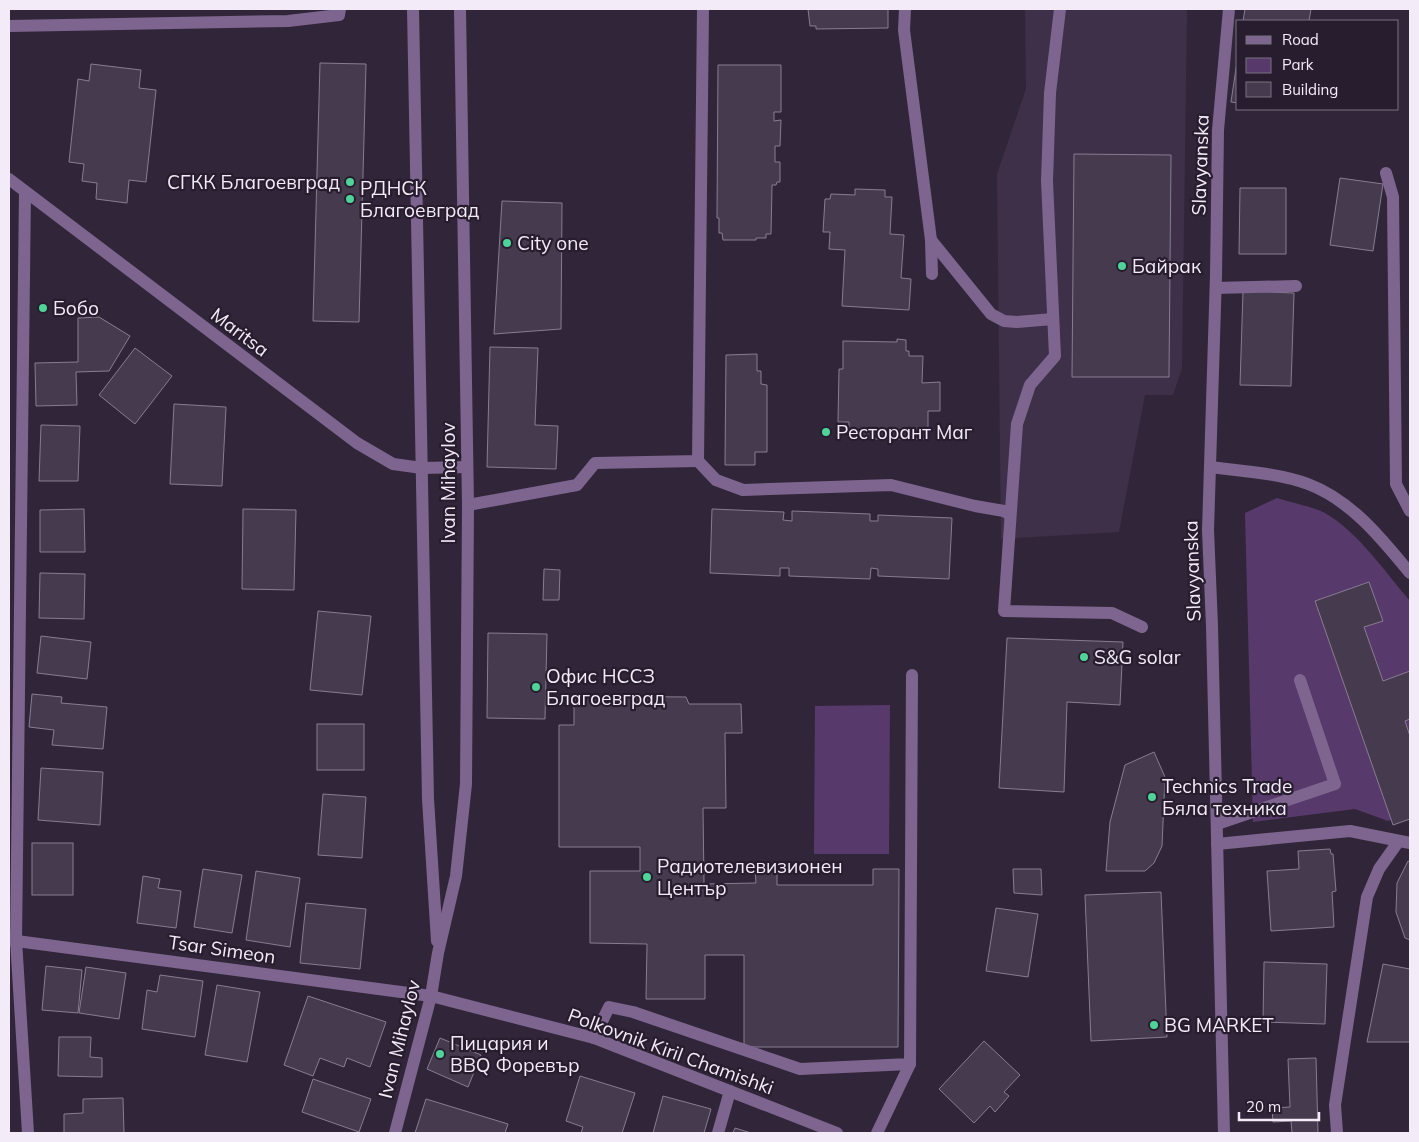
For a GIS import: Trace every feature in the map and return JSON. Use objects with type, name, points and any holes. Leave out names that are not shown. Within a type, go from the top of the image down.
[{"type":"street","points":[[9,26],[288,20],[339,15],[340,9]]},
{"type":"street","name":"Ivan Mihaylov","points":[[413,9],[428,799],[438,954]]},
{"type":"street","name":"Ivan Mihaylov","points":[[395,1133],[431,996],[438,954],[456,876],[466,784],[468,505],[460,9]]},
{"type":"street","points":[[703,9],[698,461],[716,480],[743,490],[891,484],[975,506],[1004,511],[1010,515]]},
{"type":"street","points":[[905,9],[904,30],[931,240],[932,274]]},
{"type":"street","points":[[1060,9],[1050,93],[1047,181],[1055,356],[1030,385],[1017,424],[1004,610],[1112,612],[1142,627]]},
{"type":"street","name":"Slavyanska","points":[[1224,1133],[1208,530],[1216,288],[1218,130],[1229,9]]},
{"type":"street","points":[[1386,173],[1393,197],[1396,484],[1410,512]]},
{"type":"street","name":"Maritsa","points":[[9,180],[357,443],[393,464],[422,468],[467,467]]},
{"type":"street","points":[[25,192],[12,940],[28,1133]]},
{"type":"street","points":[[931,240],[991,314],[1004,321],[1053,319]]},
{"type":"street","points":[[1216,288],[1296,286]]},
{"type":"street","points":[[468,505],[577,484],[595,463],[698,461]]},
{"type":"street","points":[[1210,467],[1290,479],[1314,486],[1350,509],[1382,540],[1410,574]]},
{"type":"street","points":[[877,1133],[910,1064],[912,675]]},
{"type":"street","points":[[1217,824],[1335,784],[1300,680]]},
{"type":"street","points":[[1217,844],[1350,831],[1404,843]]},
{"type":"street","points":[[1337,1133],[1335,1105],[1368,897],[1379,869],[1404,843]]},
{"type":"street","name":"Tsar Simeon","points":[[12,940],[431,996]]},
{"type":"street","name":"Polkovnik Kiril Chamishki","points":[[431,996],[594,1038],[837,1133]]},
{"type":"street","points":[[594,1038],[609,1007],[633,1012],[800,1069],[910,1064]]},
{"type":"street","points":[[718,1133],[730,1091]]},
{"type":"shaded area","points":[[1025,9],[1187,9],[1182,368],[1173,395],[1145,395],[1119,532],[1001,539],[997,174],[1026,89]]},
{"type":"green space","points":[[1277,498],[1308,506],[1325,513],[1337,521],[1360,541],[1410,601],[1410,814],[1388,821],[1355,809],[1253,822],[1245,513]]},
{"type":"green space","points":[[890,705],[889,854],[814,854],[815,706]]},
{"type":"building","points":[[808,9],[888,9],[888,28],[816,29],[816,26],[810,26]]},
{"type":"building","points":[[1245,9],[1311,9],[1309,20],[1243,20]]},
{"type":"building","points":[[320,63],[366,64],[359,322],[313,321]]},
{"type":"building","points":[[91,64],[141,70],[139,88],[156,90],[146,182],[129,180],[127,203],[96,199],[97,183],[82,181],[84,164],[69,162],[78,79],[89,81]]},
{"type":"building","points":[[718,65],[781,65],[781,112],[774,112],[774,121],[781,120],[780,146],[775,146],[775,162],[780,162],[780,182],[772,185],[771,234],[766,234],[766,238],[756,238],[756,240],[723,240],[722,233],[719,233],[719,218],[717,218]]},
{"type":"building","points":[[1236,68],[1236,103],[1231,102]]},
{"type":"building","name":"Байрак","points":[[1074,154],[1171,155],[1169,377],[1072,377]]},
{"type":"building","points":[[1340,178],[1383,184],[1373,251],[1330,245]]},
{"type":"building","points":[[1240,188],[1286,188],[1286,254],[1239,254]]},
{"type":"building","points":[[855,189],[885,190],[885,197],[892,197],[890,234],[904,235],[901,278],[911,279],[909,310],[842,306],[845,250],[829,249],[830,232],[823,232],[825,199],[830,199],[831,194],[855,195]]},
{"type":"building","points":[[502,201],[562,203],[561,329],[494,334]]},
{"type":"building","points":[[1243,291],[1294,293],[1291,386],[1240,385]]},
{"type":"building","points":[[99,317],[130,336],[109,371],[76,372],[77,405],[36,406],[35,363],[78,362],[78,318]]},
{"type":"building","points":[[897,339],[906,340],[906,351],[909,351],[909,356],[923,356],[922,383],[940,382],[940,411],[928,411],[928,439],[871,439],[871,437],[856,437],[856,433],[849,433],[849,422],[838,422],[839,369],[843,369],[843,341],[897,342]]},
{"type":"building","points":[[490,347],[538,348],[535,425],[558,426],[556,469],[487,467]]},
{"type":"building","points":[[135,348],[172,376],[135,424],[99,395]]},
{"type":"building","points":[[757,354],[757,371],[761,371],[761,384],[767,385],[767,452],[755,452],[755,465],[725,465],[726,355]]},
{"type":"building","points":[[174,404],[226,407],[222,486],[170,484]]},
{"type":"building","points":[[41,425],[80,426],[78,481],[39,481]]},
{"type":"building","points":[[84,509],[85,552],[40,552],[40,510]]},
{"type":"building","points":[[243,509],[296,510],[294,590],[242,589]]},
{"type":"building","points":[[712,509],[784,512],[783,520],[792,521],[792,511],[870,514],[870,521],[878,521],[878,515],[952,518],[949,579],[878,576],[878,569],[871,568],[870,579],[789,576],[789,568],[780,568],[780,576],[710,573]]},
{"type":"building","points":[[544,569],[560,570],[559,600],[543,600]]},
{"type":"building","points":[[40,573],[85,574],[84,619],[39,618]]},
{"type":"building","points":[[1369,582],[1383,621],[1364,627],[1383,681],[1410,671],[1410,719],[1405,721],[1410,736],[1410,819],[1393,825],[1315,601]]},
{"type":"building","points":[[318,611],[371,616],[362,695],[310,690]]},
{"type":"building","points":[[488,633],[547,634],[545,719],[487,718]]},
{"type":"building","points":[[41,636],[91,642],[87,679],[37,673]]},
{"type":"building","points":[[1007,638],[1123,642],[1120,705],[1067,702],[1064,792],[999,788]]},
{"type":"building","points":[[32,694],[62,697],[61,703],[107,707],[103,749],[52,745],[54,730],[29,727]]},
{"type":"building","name":"Радиотелевизионен Център","points":[[574,696],[686,697],[689,704],[741,704],[742,733],[725,733],[726,808],[703,808],[704,884],[756,883],[755,870],[777,870],[777,885],[873,885],[873,869],[899,869],[898,1047],[744,1047],[744,955],[705,955],[705,999],[646,999],[647,944],[590,943],[590,871],[640,871],[640,847],[559,847],[559,725],[574,725]]},
{"type":"building","points":[[317,724],[364,724],[364,770],[317,770]]},
{"type":"building","points":[[1154,752],[1165,777],[1162,846],[1154,863],[1145,871],[1106,871],[1110,822],[1125,765]]},
{"type":"building","points":[[41,768],[103,772],[100,825],[38,820]]},
{"type":"building","points":[[323,794],[366,797],[362,858],[318,855]]},
{"type":"building","points":[[32,843],[73,843],[73,895],[32,895]]},
{"type":"building","points":[[1330,849],[1331,854],[1333,854],[1336,891],[1332,892],[1334,927],[1271,931],[1267,871],[1299,869],[1298,851]]},
{"type":"building","points":[[1408,861],[1410,862],[1410,940],[1405,938],[1396,912],[1397,883]]},
{"type":"building","points":[[203,869],[242,875],[232,933],[194,927]]},
{"type":"building","points":[[1013,869],[1041,869],[1042,895],[1014,893]]},
{"type":"building","points":[[256,871],[300,878],[290,947],[246,940]]},
{"type":"building","points":[[143,876],[160,879],[158,888],[181,891],[176,928],[137,923]]},
{"type":"building","points":[[1161,892],[1167,1037],[1091,1041],[1085,895]]},
{"type":"building","points":[[306,903],[366,909],[360,969],[300,963]]},
{"type":"building","points":[[996,908],[1038,914],[1028,977],[986,971]]},
{"type":"building","points":[[1264,962],[1327,964],[1325,1024],[1263,1022]]},
{"type":"building","points":[[1383,964],[1410,969],[1410,1042],[1367,1042]]},
{"type":"building","points":[[46,966],[82,970],[78,1013],[42,1010]]},
{"type":"building","points":[[86,967],[126,973],[119,1019],[79,1013]]},
{"type":"building","points":[[160,975],[203,981],[195,1037],[142,1029],[147,990],[157,992]]},
{"type":"building","points":[[217,985],[260,992],[247,1062],[205,1055]]},
{"type":"building","points":[[308,996],[386,1022],[370,1067],[347,1058],[344,1067],[320,1058],[313,1076],[284,1065]]},
{"type":"building","points":[[59,1037],[91,1037],[90,1057],[102,1058],[102,1077],[58,1076]]},
{"type":"building","points":[[440,1038],[481,1055],[468,1087],[427,1069]]},
{"type":"building","points":[[984,1041],[1020,1075],[1004,1092],[1009,1096],[995,1112],[990,1106],[974,1123],[939,1089]]},
{"type":"building","points":[[1316,1058],[1318,1133],[1292,1133],[1291,1121],[1273,1122],[1272,1108],[1290,1107],[1288,1059]]},
{"type":"building","points":[[580,1076],[635,1093],[622,1133],[581,1133],[583,1127],[566,1121]]},
{"type":"building","points":[[313,1079],[371,1099],[359,1132],[302,1112]]},
{"type":"building","points":[[663,1096],[711,1109],[704,1133],[653,1133]]},
{"type":"building","points":[[123,1098],[124,1133],[64,1133],[64,1114],[83,1113],[83,1099]]},
{"type":"building","points":[[426,1099],[508,1124],[505,1133],[415,1133]]},
{"type":"building","points":[[735,1128],[751,1133],[733,1133]]},
{"type":"place","name":"СГКК Благоевград","points":[[350,182]]},
{"type":"place","name":"РДНСК Благоевград","points":[[350,199]]},
{"type":"place","name":"City one","points":[[507,243]]},
{"type":"place","name":"Байрак","points":[[1122,266]]},
{"type":"place","name":"Бобо","points":[[43,308]]},
{"type":"place","name":"Ресторант Маг","points":[[826,432]]},
{"type":"place","name":"S&G solar","points":[[1084,657]]},
{"type":"place","name":"Офис НССЗ Благоевград","points":[[536,687]]},
{"type":"place","name":"Technics Trade Бяла техника","points":[[1152,797]]},
{"type":"place","name":"Радиотелевизионен Център","points":[[647,877]]},
{"type":"place","name":"BG MARKET","points":[[1154,1025]]},
{"type":"place","name":"Пицария и BBQ Форевър","points":[[440,1054]]}]
